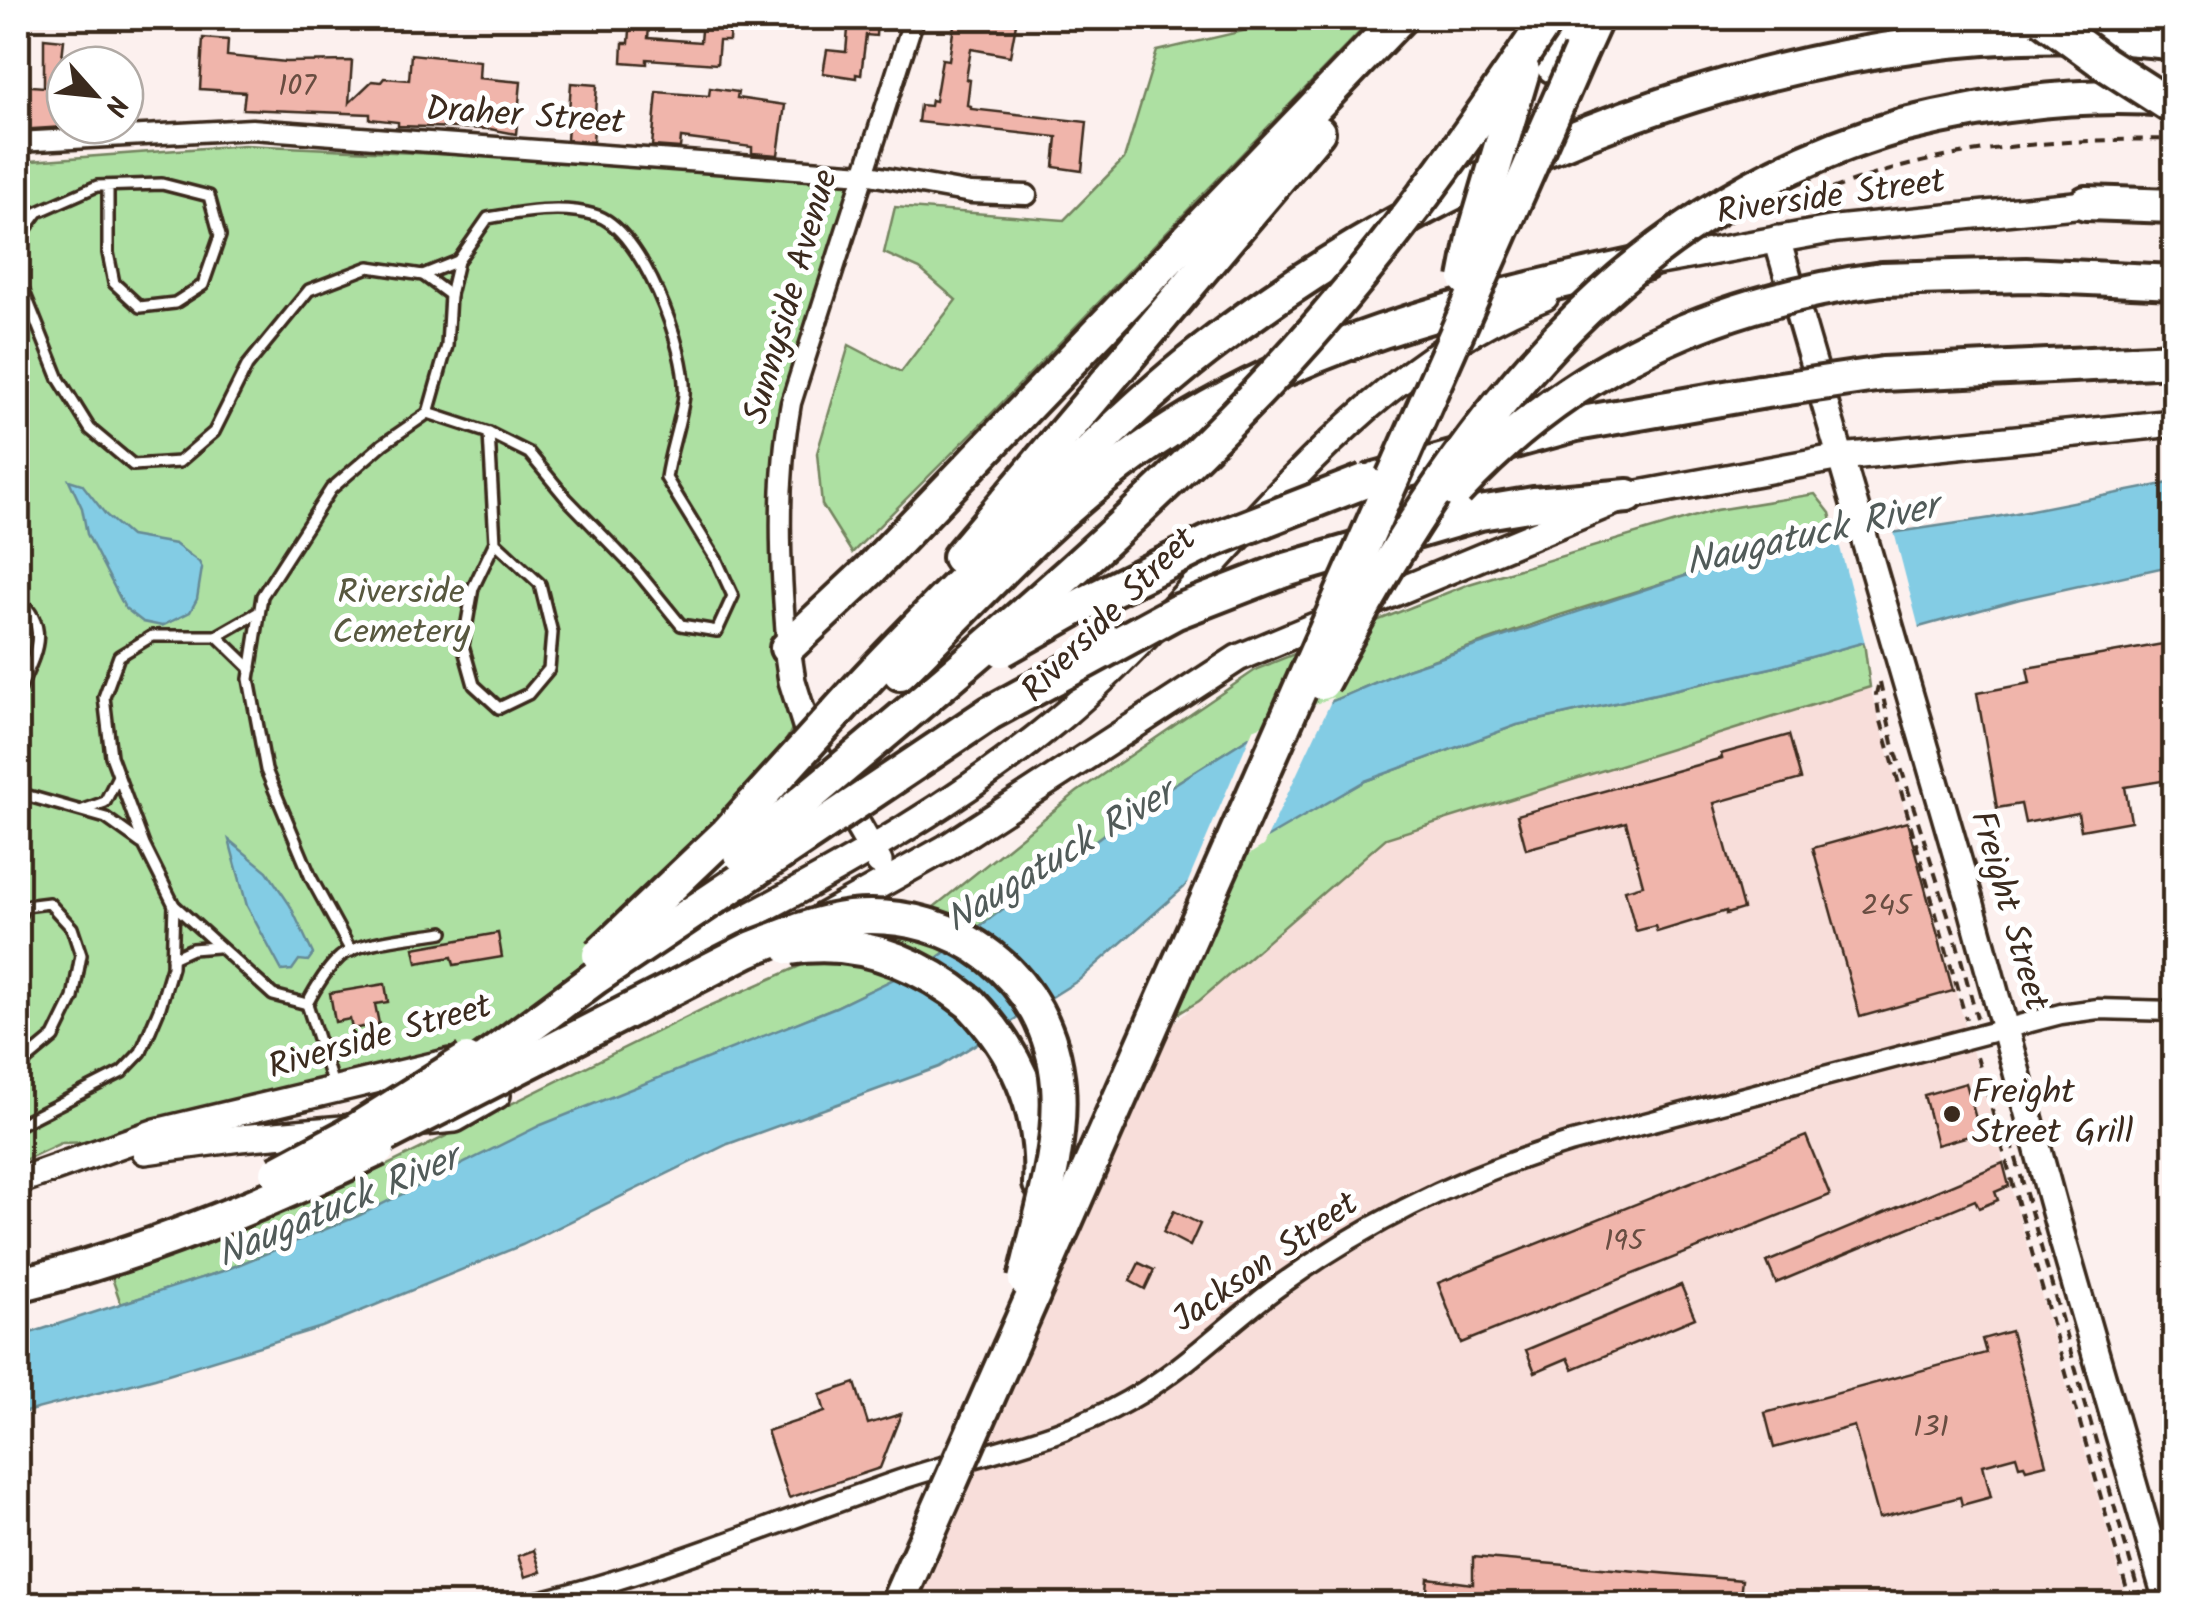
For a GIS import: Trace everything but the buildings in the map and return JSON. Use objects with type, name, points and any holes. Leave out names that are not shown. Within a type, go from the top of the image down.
[{"type":"highway","points":[[787,648],[871,569],[1400,18]]},
{"type":"highway","points":[[856,696],[1414,18]]},
{"type":"highway","points":[[1465,298],[1470,248],[1514,108],[1532,18]]},
{"type":"highway","points":[[595,978],[946,681],[1158,491],[1312,332],[1366,270],[1463,145],[1548,18]]},
{"type":"highway","points":[[1161,1010],[1173,972],[1272,740],[1465,298],[1513,181],[1569,18]]},
{"type":"highway","points":[[897,1604],[1596,18]]},
{"type":"highway","points":[[2043,18],[2174,108]]},
{"type":"highway","points":[[18,1284],[144,1237],[217,1204],[348,1135],[470,1058],[574,977],[728,833],[856,696],[916,624],[1098,443],[1191,360],[1317,270],[1393,224],[1484,177],[1629,118],[1760,77],[1932,44],[2033,36],[2174,42]]},
{"type":"highway","points":[[1161,1010],[1185,971],[1324,680],[1366,602],[1440,487],[1512,388],[1596,299],[1696,219],[1788,167],[1901,126],[1974,109],[2045,100],[2174,100]]},
{"type":"highway","points":[[2086,203],[2174,206]]},
{"type":"highway","points":[[856,696],[1092,488],[1163,435],[1224,398],[1310,357],[1387,329],[1546,284],[1659,260]]},
{"type":"highway","points":[[1161,1010],[1185,971],[1343,646],[1400,559],[1471,474],[1560,398],[1665,338],[1713,317],[1768,300],[1882,279],[2008,275],[2174,282]]},
{"type":"highway","points":[[946,681],[1087,602],[1212,541],[1365,481],[1576,424],[1883,374],[2174,360]]},
{"type":"highway","points":[[357,1150],[595,978],[1022,694],[1176,612],[1282,571],[1480,513],[1628,496]]},
{"type":"highway","points":[[18,1284],[135,1246],[357,1150],[705,970],[785,935],[816,924],[876,917],[940,928],[992,956],[1029,996],[1053,1052],[1058,1103],[1052,1160],[1007,1355]]},
{"type":"highway","points":[[18,1284],[147,1247],[294,1188],[424,1127],[749,959],[813,944],[844,946],[899,959],[948,986],[990,1024],[1020,1071],[1038,1128],[1041,1161],[1039,1196],[1007,1355]]},
{"type":"street","name":"Sunnyside Avenue","points":[[890,880],[812,748],[792,681],[787,648],[781,497],[785,436],[796,388],[914,18]]},
{"type":"street","name":"Draher Street","points":[[18,142],[252,130],[864,174],[971,194],[1027,195]]},
{"type":"street","name":"Riverside Street","points":[[18,1181],[156,1132],[418,1072],[498,1045],[872,848],[966,790],[1059,719],[1321,454],[1408,374],[1451,343],[1528,303],[1659,260],[1777,239],[1928,218],[2174,198]]},
{"type":"street","name":"Freight Street","points":[[1777,239],[1855,504],[1892,678],[1986,1035],[2168,1604]]},
{"type":"street","name":"Riverside Street","points":[[91,1154],[128,1154],[240,1138],[455,1118],[890,880],[1024,799],[1238,658],[1628,496],[1841,457],[2174,424]]},
{"type":"street","name":"Jackson Street","points":[[530,1604],[742,1539],[896,1481],[1114,1409],[1155,1384],[1267,1295],[1342,1243],[1403,1209],[1492,1168],[1569,1142],[2080,1010],[2174,1011]]},
{"type":"lane","points":[[108,186],[108,253],[114,284],[140,307],[175,303],[203,285],[220,236],[209,196],[162,184],[97,186],[38,212],[18,238],[23,289],[59,378],[90,429],[133,465],[178,462],[214,432],[248,366],[309,290],[369,267],[422,276],[450,295]]},
{"type":"lane","points":[[352,952],[312,878],[266,770],[249,679],[262,596],[332,489],[383,444],[428,413],[447,346],[450,295],[458,262],[488,218],[530,210],[598,215],[636,248],[671,320],[684,392],[666,478],[717,561],[733,596],[717,631],[681,625],[529,453],[489,433],[428,413]]},
{"type":"lane","points":[[422,276],[458,262]]},
{"type":"lane","points":[[489,433],[495,542],[473,588],[463,646],[474,685],[499,708],[528,694],[549,669],[552,633],[540,584],[495,542]]},
{"type":"lane","points":[[18,599],[30,610],[40,642],[18,694]]},
{"type":"lane","points":[[260,612],[217,636],[152,636],[119,656],[104,697],[111,756],[144,845],[174,905],[273,994],[307,1004]]},
{"type":"lane","points":[[217,636],[250,669]]},
{"type":"lane","points":[[81,811],[105,802],[118,776]]},
{"type":"lane","points":[[18,793],[106,818],[144,845]]},
{"type":"lane","points":[[18,918],[26,906],[49,903],[72,928],[81,955],[72,998],[54,1038],[18,1067]]},
{"type":"lane","points":[[18,1125],[122,1072],[141,1052],[160,1007],[172,958],[174,905]]},
{"type":"lane","points":[[307,1004],[340,956],[366,946],[443,932]]},
{"type":"lane","points":[[172,958],[192,949],[218,947]]},
{"type":"lane","points":[[307,1004],[335,1091]]},
{"type":"path","points":[[1760,215],[1883,172],[1999,147],[2061,140],[2174,139]]},
{"type":"path","points":[[1892,678],[1876,694],[1879,714],[1986,1035]]},
{"type":"path","points":[[1892,678],[1882,707],[1986,1035],[2131,1604]]},
{"type":"path","points":[[2005,1121],[2142,1604]]},
{"type":"shaded area","points":[[1870,687],[2128,1604],[908,1604],[1157,1038],[1386,838]]},
{"type":"green space","points":[[1261,18],[1373,18],[852,553],[822,505],[817,453],[849,345],[901,372],[956,300],[920,269],[884,253],[895,207],[1064,220],[1124,159],[1157,51],[1252,29]]},
{"type":"green space","name":"Riverside Cemetery","points":[[244,145],[864,174],[807,351],[782,522],[801,711],[771,770],[638,921],[525,1011],[429,1076],[126,1141],[61,1143],[18,1163],[18,162]]},
{"type":"green space","points":[[1815,494],[1830,513],[1837,541],[1691,574],[1557,616],[1407,669],[1251,736],[1151,799],[937,958],[836,1007],[721,1054],[358,1216],[223,1271],[121,1304],[112,1278],[353,1182],[705,1008],[934,907],[1077,792],[1257,669],[1469,584],[1716,510]]},
{"type":"green space","points":[[1864,642],[1870,687],[1386,838],[1199,1001],[1142,1036],[1247,847],[1365,781],[1517,725],[1775,667]]},
{"type":"water","points":[[69,480],[82,484],[106,515],[130,536],[175,544],[199,562],[202,568],[197,599],[190,612],[162,626],[143,622],[125,608],[87,534],[82,508]]},
{"type":"water","points":[[2174,482],[2174,565],[2020,599],[1775,667],[1517,725],[1365,781],[1190,882],[1079,980],[939,1067],[728,1144],[522,1245],[322,1327],[155,1378],[18,1414],[18,1337],[223,1271],[358,1216],[541,1125],[836,1007],[937,958],[1151,799],[1251,736],[1407,669],[1691,574],[1812,545],[1991,518]]},
{"type":"water","points":[[229,840],[267,871],[290,905],[313,954],[308,961],[299,960],[292,970],[282,971],[247,906]]},
{"type":"pier","points":[[1893,528],[1920,632],[1866,647],[1837,536]]},
{"type":"pier","points":[[1333,697],[1263,846],[1182,896],[1253,729]]},
{"type":"place","name":"Freight Street Grill","points":[[1952,1114]]},
{"type":"water label","name":"Naugatuck River","points":[[1812,536]]},
{"type":"water label","name":"Naugatuck River","points":[[1060,858]]},
{"type":"water label","name":"Naugatuck River","points":[[338,1208]]}]
